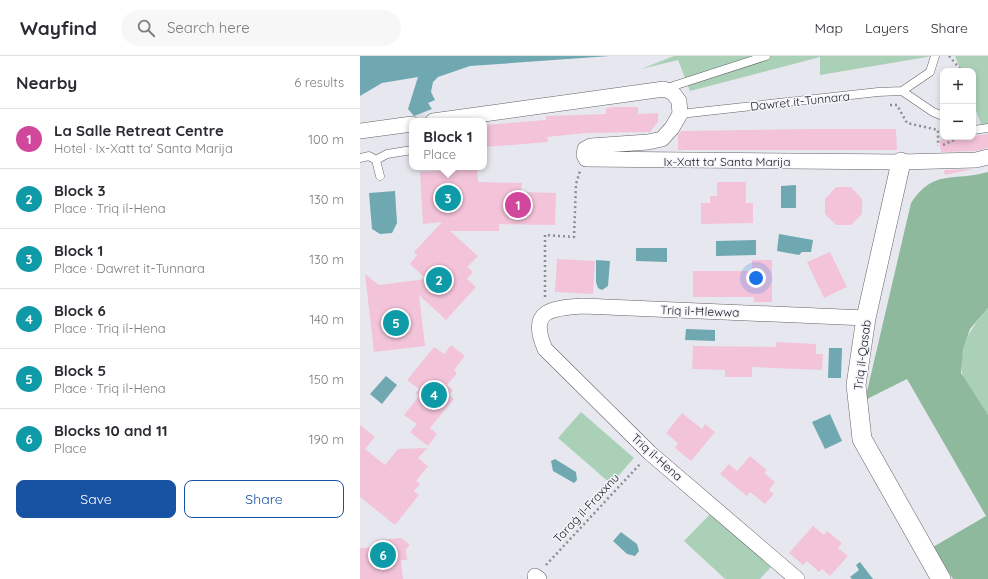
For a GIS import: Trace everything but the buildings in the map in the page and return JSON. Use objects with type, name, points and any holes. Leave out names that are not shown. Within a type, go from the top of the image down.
[{"type":"street","points":[[455,118],[664,89],[673,93],[679,102],[680,114]]},
{"type":"street","name":"Ix-Xatt ta' Santa Marija","points":[[680,114],[672,128],[662,140],[591,146],[585,149],[584,155],[586,159],[592,160],[901,162],[976,160],[988,157]]},
{"type":"street","points":[[360,131],[409,124]]},
{"type":"street","name":"Triq il-Qasab","points":[[901,162],[866,318],[856,385],[862,439],[941,579]]},
{"type":"street","name":"Triq il-Ħlewwa","points":[[544,316],[563,307],[583,306],[866,318]]},
{"type":"street","name":"Triq il-Hena","points":[[544,316],[538,334],[545,349],[650,453],[797,579]]},
{"type":"lane","points":[[664,89],[766,56]]},
{"type":"lane","points":[[935,56],[930,72],[902,91],[933,112],[940,115]]},
{"type":"lane","name":"Dawret it-Tunnara","points":[[680,114],[878,92],[902,91]]},
{"type":"lane","points":[[976,130],[988,128]]},
{"type":"lane","points":[[376,160],[386,154],[409,150]]},
{"type":"lane","points":[[360,158],[369,156],[376,160],[380,176]]},
{"type":"path","points":[[949,56],[959,68]]},
{"type":"path","points":[[882,104],[897,106],[907,123],[938,130],[938,147],[954,140]]},
{"type":"path","points":[[544,316],[545,235],[574,237],[576,184]]},
{"type":"path","name":"Taraġ il-Fraxxnu","points":[[537,577],[650,453]]},
{"type":"green space","points":[[674,56],[933,56],[820,75],[820,57],[690,91],[678,60],[641,69]]},
{"type":"green space","points":[[955,56],[988,56],[988,128],[983,129],[976,111],[976,68],[960,68]]},
{"type":"green space","points":[[988,172],[988,308],[970,329],[963,349],[961,373],[988,415],[988,579],[953,579],[933,547],[986,516],[907,379],[865,400],[911,203],[920,192],[937,180]]},
{"type":"green space","points":[[988,308],[988,415],[963,377],[961,362],[964,345],[972,329]]},
{"type":"green space","points":[[581,412],[634,458],[611,484],[558,438]]},
{"type":"green space","points":[[712,512],[771,567],[760,579],[725,579],[684,541]]},
{"type":"water","points":[[360,56],[610,56],[470,66],[438,77],[433,82],[431,92],[435,100],[428,103],[432,109],[414,116],[408,109],[418,77],[382,83],[360,96]]},
{"type":"water","points":[[796,185],[796,208],[781,208],[781,186]]},
{"type":"water","points":[[395,191],[397,223],[392,233],[380,234],[372,229],[369,193]]},
{"type":"water","points":[[779,234],[813,240],[811,252],[802,252],[799,255],[777,251]]},
{"type":"water","points":[[756,240],[756,255],[716,256],[716,241]]},
{"type":"water","points":[[636,248],[667,248],[667,262],[636,261]]},
{"type":"water","points":[[596,260],[610,261],[608,286],[602,290],[598,288],[596,282]]},
{"type":"water","points":[[686,329],[715,330],[715,341],[685,340]]},
{"type":"water","points":[[829,348],[842,348],[841,378],[828,378]]},
{"type":"water","points":[[386,376],[397,385],[382,404],[370,394]]},
{"type":"water","points":[[830,414],[842,441],[825,449],[812,422]]},
{"type":"water","points":[[555,459],[576,472],[577,480],[574,483],[553,471],[551,461]]},
{"type":"water","points":[[621,532],[637,544],[639,551],[635,556],[627,554],[613,541]]},
{"type":"water","points":[[860,562],[873,579],[852,579],[850,577],[859,570],[856,565]]},
{"type":"place","name":"Block 1","points":[[448,198]]},
{"type":"place","name":"La Salle Retreat Centre","points":[[518,205]]},
{"type":"place","name":"Block 3","points":[[439,280]]},
{"type":"place","name":"Block 5","points":[[396,323]]},
{"type":"place","name":"Block 6","points":[[434,395]]},
{"type":"place","name":"Blocks 10 and 11","points":[[383,555]]}]
